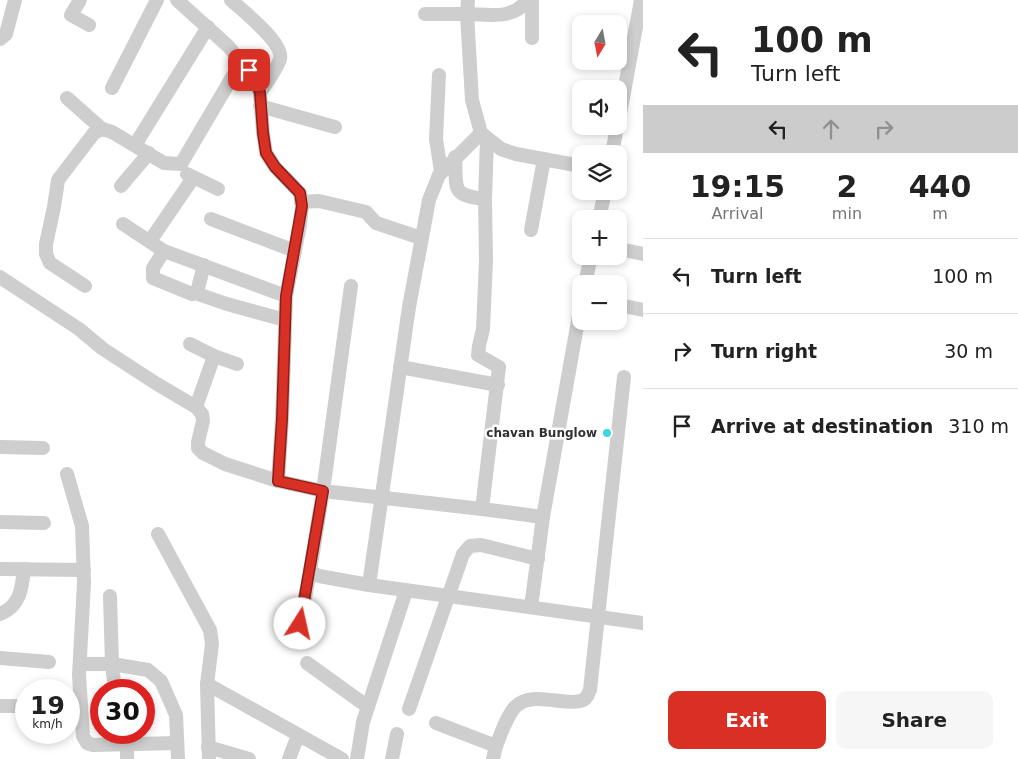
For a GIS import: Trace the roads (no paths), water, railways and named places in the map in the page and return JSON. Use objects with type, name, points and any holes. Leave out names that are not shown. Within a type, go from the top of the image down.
[{"type":"street","points":[[0,39],[6,34],[15,0]]},
{"type":"street","points":[[80,0],[71,15],[89,25]]},
{"type":"street","points":[[112,88],[158,0]]},
{"type":"street","points":[[177,0],[208,27],[256,79],[266,153],[275,167],[300,193],[302,202],[300,225],[286,296],[278,481]]},
{"type":"street","points":[[231,0],[273,40],[280,51],[280,59],[260,100]]},
{"type":"street","points":[[426,14],[468,7],[497,16],[514,12],[527,0]]},
{"type":"street","points":[[532,0],[532,38]]},
{"type":"street","points":[[627,80],[642,0]]},
{"type":"street","points":[[468,7],[472,100],[484,136],[486,260],[484,329],[478,346],[478,355],[499,367],[482,509]]},
{"type":"street","points":[[135,145],[208,27]]},
{"type":"street","points":[[66,98],[102,129],[112,132],[164,163],[181,164],[241,62]]},
{"type":"street","points":[[439,75],[436,139],[442,172]]},
{"type":"street","points":[[260,100],[335,127]]},
{"type":"street","points":[[85,286],[50,263],[46,254],[46,244],[58,180],[94,133],[102,129]]},
{"type":"street","points":[[370,585],[409,307],[431,193],[442,172],[455,157],[484,136]]},
{"type":"street","points":[[484,136],[501,149],[572,164]]},
{"type":"street","points":[[121,186],[149,153]]},
{"type":"street","points":[[455,157],[458,191],[463,195],[485,199]]},
{"type":"street","points":[[532,230],[544,159]]},
{"type":"street","points":[[174,165],[194,178],[218,189]]},
{"type":"street","points":[[150,241],[194,178]]},
{"type":"street","points":[[302,202],[319,201],[366,212],[376,223],[422,238]]},
{"type":"street","points":[[211,219],[295,251]]},
{"type":"street","points":[[123,224],[164,251],[286,296]]},
{"type":"street","points":[[164,251],[153,268],[153,278],[192,294],[196,293],[227,304],[285,320]]},
{"type":"street","points":[[627,251],[643,254]]},
{"type":"street","points":[[196,293],[199,288],[204,265]]},
{"type":"street","points":[[0,277],[80,329],[103,349],[196,407],[202,414],[203,421],[198,448],[225,464],[278,481],[323,491],[543,516]]},
{"type":"street","points":[[297,642],[323,491],[351,286]]},
{"type":"street","points":[[627,307],[643,310]]},
{"type":"street","points":[[531,607],[543,516],[576,330]]},
{"type":"street","points":[[190,344],[214,356],[237,364]]},
{"type":"street","points":[[196,407],[214,356]]},
{"type":"street","points":[[400,367],[498,385]]},
{"type":"street","points":[[436,723],[495,752],[510,715],[516,707],[526,700],[580,702],[586,698],[590,690],[599,617],[624,377]]},
{"type":"street","points":[[0,447],[43,448]]},
{"type":"street","points":[[67,474],[82,526],[84,570],[80,664],[83,736],[87,743],[90,744]]},
{"type":"street","points":[[0,522],[44,523]]},
{"type":"street","points":[[158,534],[210,630],[212,650],[207,684],[209,753],[248,759]]},
{"type":"street","points":[[409,710],[463,554],[470,546],[481,544],[538,559]]},
{"type":"street","points":[[0,569],[84,570]]},
{"type":"street","points":[[0,614],[8,610],[20,597],[24,569]]},
{"type":"street","points":[[310,572],[319,576],[406,591],[643,623]]},
{"type":"street","points":[[356,759],[363,722],[406,591]]},
{"type":"street","points":[[110,596],[114,679]]},
{"type":"street","points":[[0,658],[49,662]]},
{"type":"street","points":[[307,663],[368,707]]},
{"type":"street","points":[[80,664],[112,664],[148,670],[161,681],[176,715],[178,759]]},
{"type":"street","points":[[207,684],[342,759]]},
{"type":"street","points":[[0,706],[15,706]]},
{"type":"street","points":[[392,759],[397,734]]},
{"type":"street","points":[[289,759],[298,735]]},
{"type":"street","points":[[155,742],[177,743]]},
{"type":"street","points":[[123,744],[127,759]]},
{"type":"place","name":"chavan Bunglow","points":[[607,433]]}]
